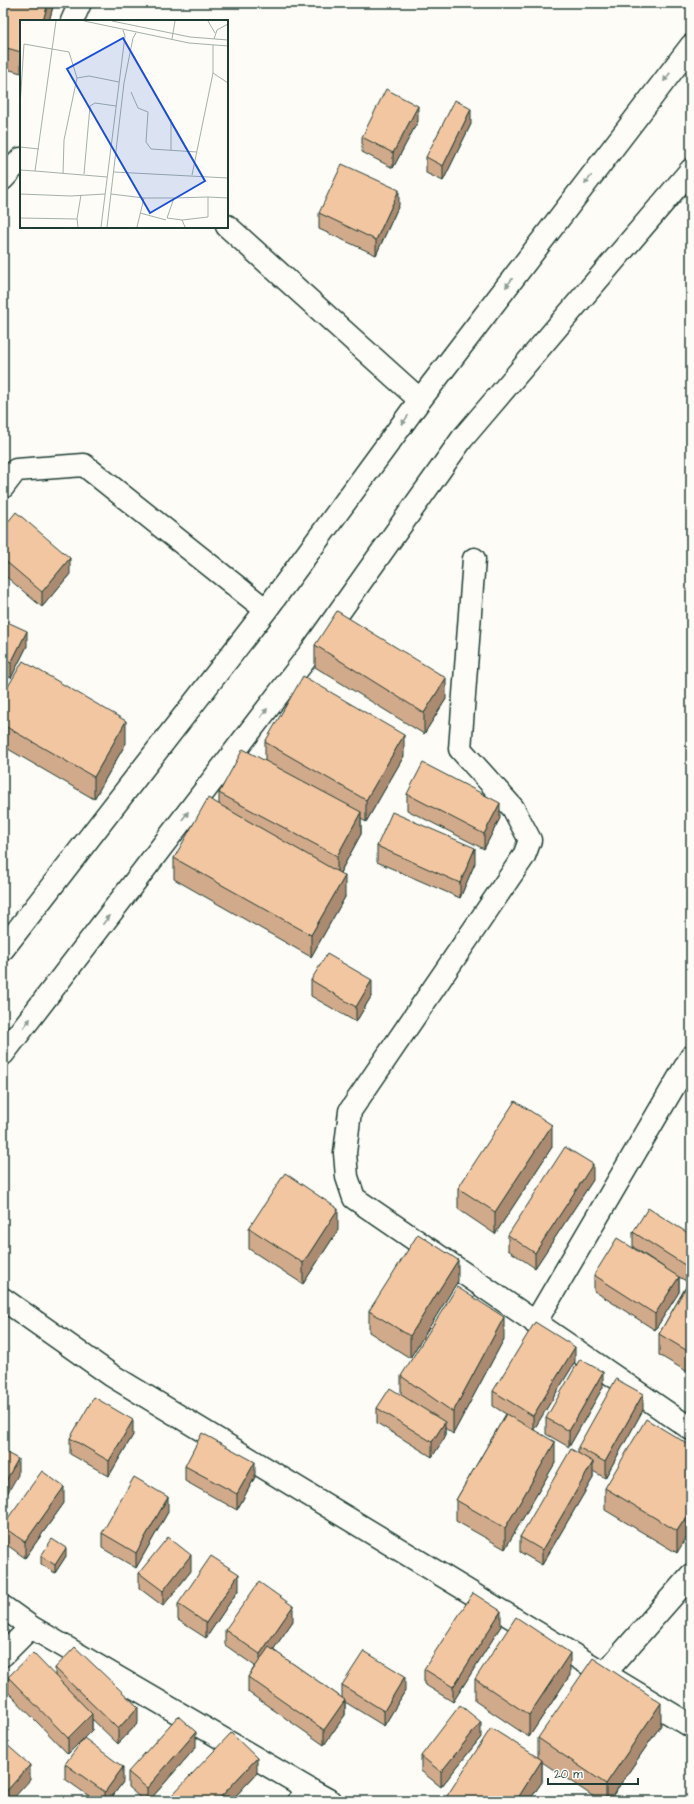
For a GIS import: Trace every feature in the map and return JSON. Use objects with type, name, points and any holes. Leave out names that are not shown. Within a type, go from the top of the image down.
[{"type":"street","points":[[72,20],[80,3]]},
{"type":"street","points":[[3,949],[266,610],[420,400],[691,46]]},
{"type":"street","points":[[3,179],[20,160]]},
{"type":"street","points":[[3,1054],[313,649],[462,439],[691,170]]},
{"type":"street","points":[[228,227],[420,400]]},
{"type":"street","points":[[3,487],[16,470],[84,465],[266,610]]},
{"type":"street","points":[[474,559],[460,749],[513,808],[530,840],[524,856],[350,1111],[345,1154],[347,1176],[354,1198],[691,1429]]},
{"type":"street","points":[[535,1322],[691,1057]]},
{"type":"street","points":[[3,1299],[111,1375],[691,1726]]},
{"type":"street","points":[[605,1673],[691,1575]]},
{"type":"street","points":[[3,1607],[31,1627],[305,1796],[330,1801]]},
{"type":"street","points":[[3,1655],[31,1627]]},
{"type":"building","points":[[6,3],[48,3],[43,20],[20,20],[20,52],[3,47],[3,15]]},
{"type":"building","points":[[386,89],[418,106],[393,153],[362,137]]},
{"type":"building","points":[[455,100],[471,109],[443,166],[426,157]]},
{"type":"building","points":[[342,164],[399,190],[376,240],[319,213]]},
{"type":"building","points":[[16,512],[70,558],[42,592],[3,559],[3,528]]},
{"type":"building","points":[[337,611],[446,678],[424,713],[315,645]]},
{"type":"building","points":[[3,620],[27,631],[11,663],[3,659]]},
{"type":"building","points":[[23,661],[126,721],[94,777],[3,725],[3,695]]},
{"type":"building","points":[[303,676],[404,735],[366,800],[265,742]]},
{"type":"building","points":[[243,749],[361,812],[337,856],[219,793]]},
{"type":"building","points":[[423,763],[500,803],[484,834],[407,794]]},
{"type":"building","points":[[208,798],[345,876],[311,935],[174,858]]},
{"type":"building","points":[[392,812],[475,848],[460,883],[377,846]]},
{"type":"building","points":[[327,954],[372,980],[356,1007],[311,980]]},
{"type":"building","points":[[515,1101],[552,1125],[495,1212],[458,1188]]},
{"type":"building","points":[[565,1147],[593,1164],[535,1253],[508,1235]]},
{"type":"building","points":[[285,1173],[338,1209],[303,1263],[249,1228]]},
{"type":"building","points":[[648,1208],[691,1235],[691,1262],[688,1267],[633,1232]]},
{"type":"building","points":[[418,1234],[458,1260],[410,1336],[369,1311]]},
{"type":"building","points":[[617,1238],[679,1277],[655,1314],[594,1275]]},
{"type":"building","points":[[691,1278],[691,1353],[659,1334]]},
{"type":"building","points":[[457,1287],[504,1317],[453,1412],[401,1376]]},
{"type":"building","points":[[535,1322],[575,1347],[533,1416],[493,1391]]},
{"type":"building","points":[[580,1359],[603,1372],[569,1431],[546,1418]]},
{"type":"building","points":[[616,1379],[643,1394],[605,1462],[578,1447]]},
{"type":"building","points":[[390,1388],[445,1422],[432,1442],[377,1408]]},
{"type":"building","points":[[94,1397],[133,1420],[109,1461],[70,1438]]},
{"type":"building","points":[[506,1414],[555,1442],[505,1528],[456,1500]]},
{"type":"building","points":[[646,1419],[691,1446],[691,1509],[677,1531],[605,1488]]},
{"type":"building","points":[[202,1433],[255,1462],[237,1494],[185,1466]]},
{"type":"building","points":[[571,1449],[593,1462],[542,1550],[520,1537]]},
{"type":"building","points":[[3,1451],[18,1459],[3,1486]]},
{"type":"building","points":[[42,1471],[64,1487],[25,1542],[3,1527],[3,1525]]},
{"type":"building","points":[[134,1477],[168,1497],[136,1553],[102,1533]]},
{"type":"building","points":[[168,1537],[191,1555],[163,1591],[139,1573]]},
{"type":"building","points":[[52,1539],[66,1548],[55,1565],[41,1556]]},
{"type":"building","points":[[211,1556],[239,1574],[206,1623],[178,1604]]},
{"type":"building","points":[[259,1582],[293,1606],[260,1654],[225,1630]]},
{"type":"building","points":[[473,1593],[501,1611],[453,1687],[424,1669]]},
{"type":"building","points":[[516,1617],[570,1653],[529,1715],[475,1679]]},
{"type":"building","points":[[75,1647],[138,1707],[118,1729],[55,1668]]},
{"type":"building","points":[[269,1647],[345,1700],[324,1730],[248,1677]]},
{"type":"building","points":[[364,1651],[405,1676],[384,1711],[342,1685]]},
{"type":"building","points":[[33,1653],[92,1714],[68,1738],[8,1677]]},
{"type":"building","points":[[593,1658],[661,1703],[606,1784],[538,1738]]},
{"type":"building","points":[[460,1705],[481,1722],[441,1772],[421,1756]]},
{"type":"building","points":[[178,1716],[196,1732],[147,1788],[128,1772]]},
{"type":"building","points":[[491,1728],[542,1760],[516,1801],[449,1801],[445,1799]]},
{"type":"building","points":[[231,1733],[257,1758],[217,1801],[179,1801],[172,1795]]},
{"type":"building","points":[[84,1738],[123,1767],[105,1792],[65,1764]]},
{"type":"building","points":[[6,1744],[30,1765],[3,1795],[3,1747]]}]
